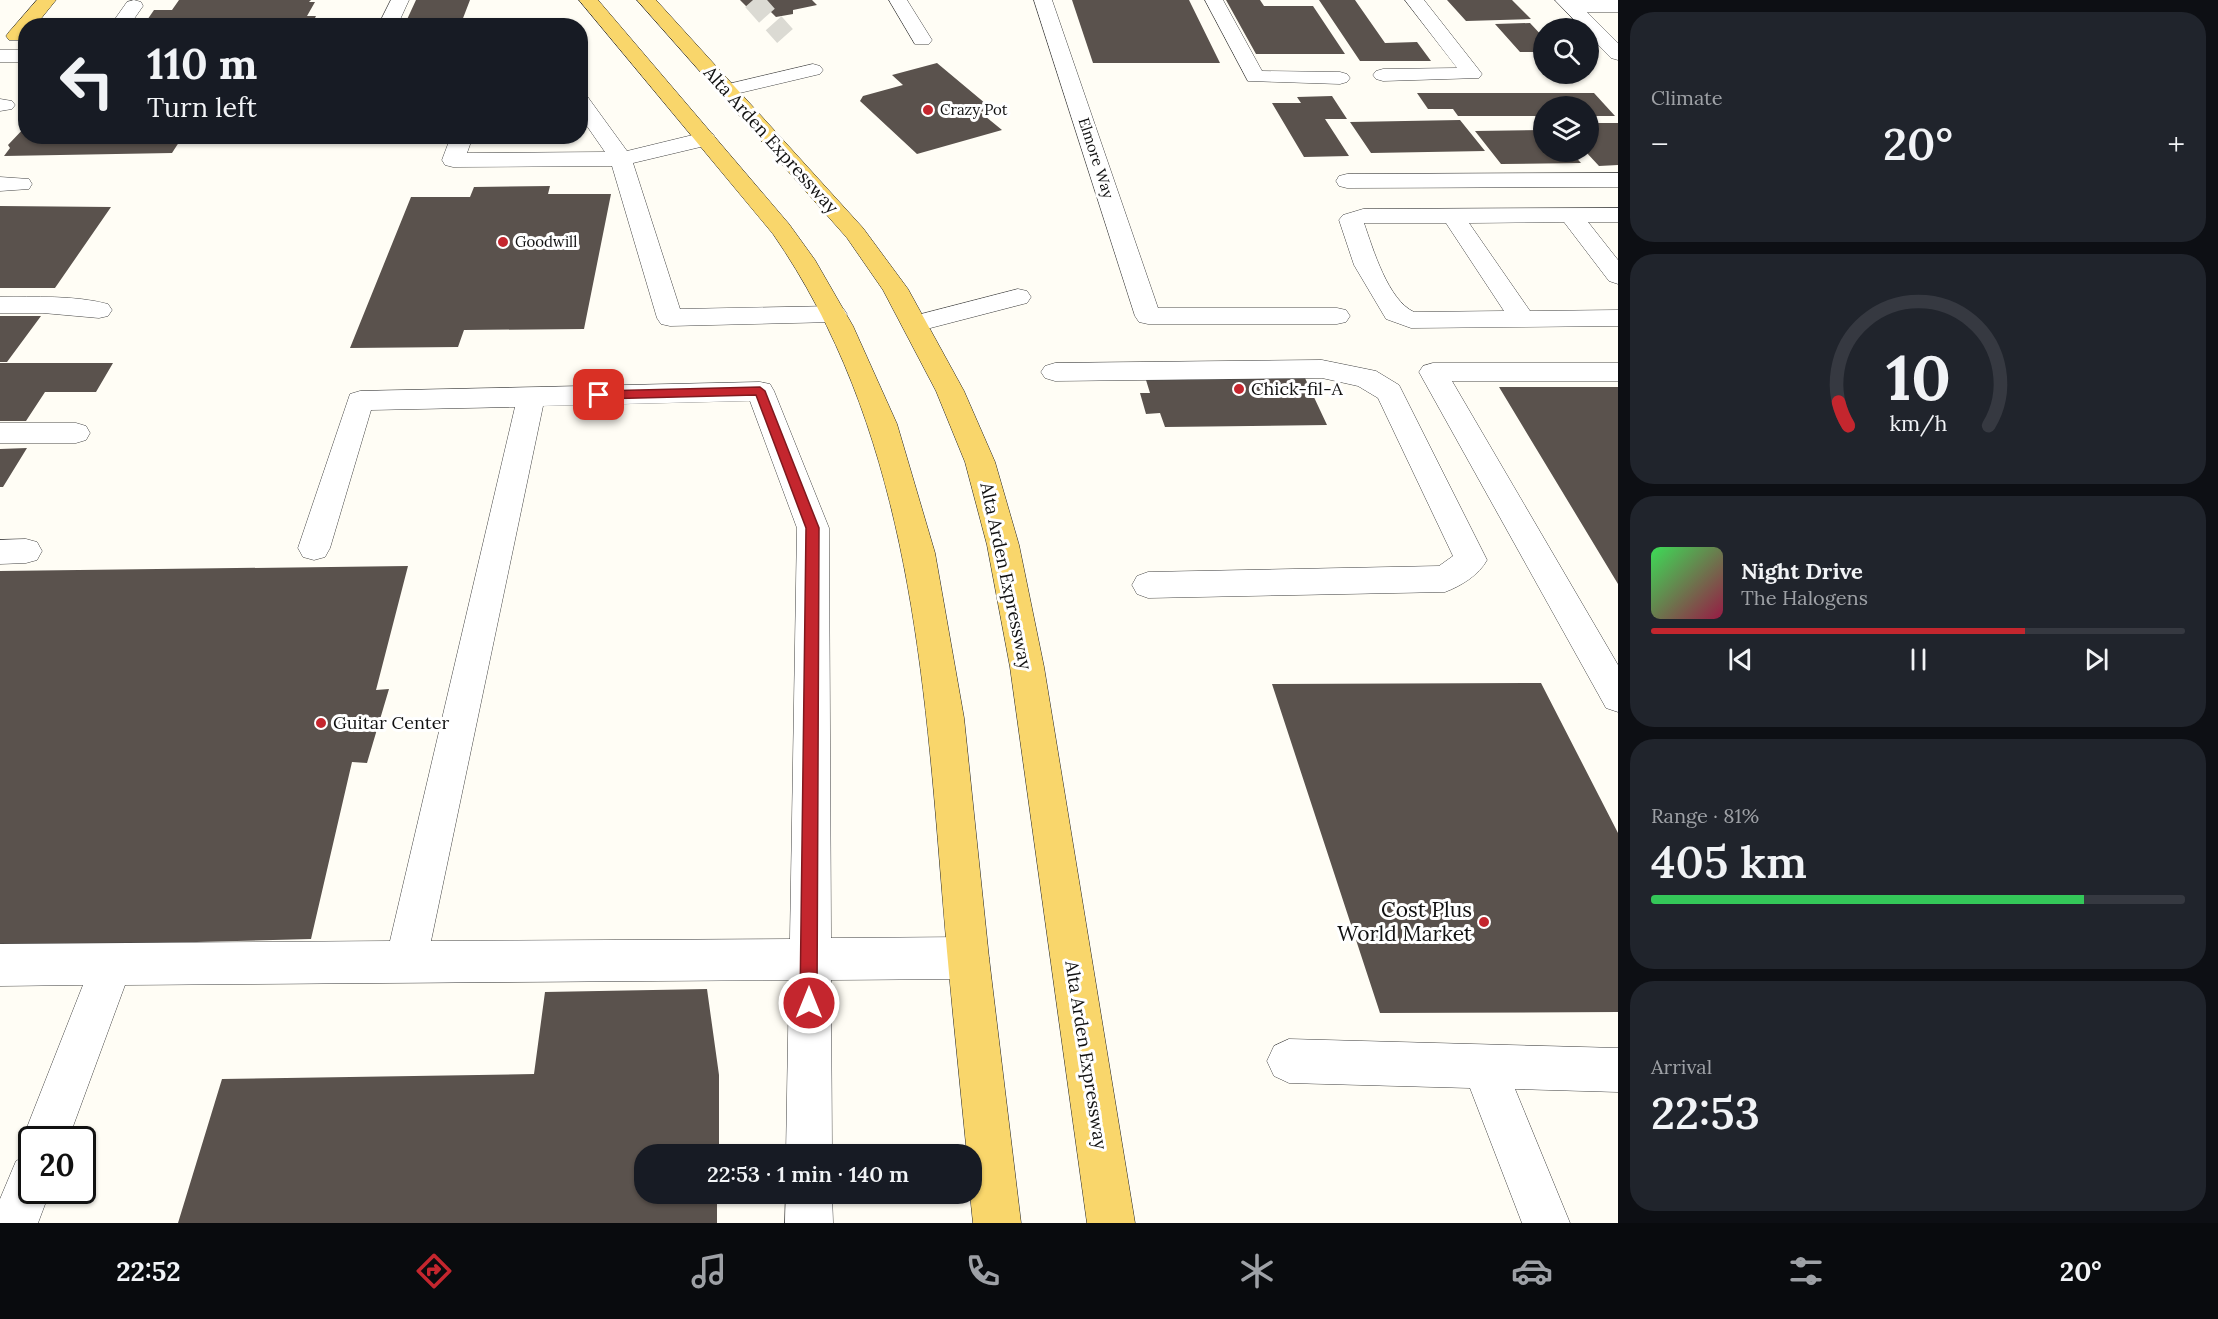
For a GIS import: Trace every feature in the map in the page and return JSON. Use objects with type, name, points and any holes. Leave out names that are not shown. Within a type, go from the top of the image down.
[{"type":"main road","points":[[34,18],[47,0]]},
{"type":"main road","points":[[41,18],[65,0]]},
{"type":"main road","points":[[588,0],[781,229],[834,314],[883,424],[919,553],[946,718],[968,958],[997,1223]]},
{"type":"main road","name":"Alta Arden Expressway","points":[[646,0],[855,234],[895,290],[915,324],[950,391],[980,462],[1003,545],[1027,667],[1111,1223]]},
{"type":"main road","points":[[0,54],[18,37]]},
{"type":"street","points":[[391,18],[400,0]]},
{"type":"street","points":[[898,0],[922,40]]},
{"type":"street","name":"Elmore Way","points":[[1043,0],[1148,316],[1337,316]]},
{"type":"street","points":[[1214,0],[1255,77],[1340,78]]},
{"type":"street","points":[[1383,75],[1472,74],[1414,0]]},
{"type":"street","points":[[1567,3],[1618,6]]},
{"type":"street","points":[[1567,3],[1618,54]]},
{"type":"street","points":[[125,18],[135,6]]},
{"type":"street","points":[[0,54],[18,55]]},
{"type":"street","points":[[727,90],[813,70]]},
{"type":"street","points":[[588,112],[621,159],[670,318],[834,314]]},
{"type":"street","points":[[459,144],[453,160],[621,159],[705,139]]},
{"type":"street","points":[[1347,181],[1618,180]]},
{"type":"street","points":[[1618,215],[1363,216],[1351,220],[1366,265],[1395,313],[1411,320],[1618,318]]},
{"type":"street","points":[[1453,216],[1523,319]]},
{"type":"street","points":[[1571,216],[1618,276]]},
{"type":"street","points":[[915,324],[1018,297]]},
{"type":"street","points":[[0,305],[43,305],[99,310]]},
{"type":"street","points":[[1055,372],[1323,369],[1366,378],[1389,392],[1471,560],[1445,579],[1148,585]]},
{"type":"street","points":[[1618,372],[1433,372],[1618,697]]},
{"type":"street","points":[[314,548],[360,401],[760,391],[813,528],[809,1144]]},
{"type":"street","points":[[405,962],[531,397]]},
{"type":"street","points":[[0,434],[76,433]]},
{"type":"street","points":[[0,965],[968,958]]},
{"type":"street","points":[[50,1126],[112,964]]},
{"type":"street","points":[[1289,1060],[1618,1070]]},
{"type":"street","points":[[1484,1066],[1546,1223]]},
{"type":"street","points":[[809,1204],[809,1223]]},
{"type":"building","points":[[179,0],[311,0],[309,2],[315,2],[307,16],[316,16],[315,18],[148,18],[154,10],[172,10]]},
{"type":"building","points":[[416,0],[470,0],[463,18],[408,18]]},
{"type":"building","points":[[740,0],[812,0],[817,5],[793,10],[793,14],[776,17],[764,5],[749,9]]},
{"type":"building","points":[[1072,0],[1189,0],[1220,63],[1093,63]]},
{"type":"building","points":[[1226,0],[1260,0],[1264,6],[1313,6],[1345,54],[1256,54]]},
{"type":"building","points":[[1319,0],[1355,0],[1385,43],[1417,42],[1431,61],[1360,61]]},
{"type":"building","points":[[1447,0],[1512,0],[1531,19],[1466,21]]},
{"type":"building","points":[[1530,23],[1533,26],[1533,52],[1520,52],[1495,24]]},
{"type":"building","name":"Crazy Pot","points":[[937,63],[992,109],[980,112],[1002,130],[917,154],[860,101],[863,96],[903,85],[892,75]]},
{"type":"building","points":[[1417,93],[1594,93],[1597,96],[1533,96],[1533,116],[1458,116],[1453,109],[1428,109]]},
{"type":"building","points":[[1332,96],[1347,119],[1325,119],[1349,156],[1304,157],[1272,103],[1301,103],[1297,97]]},
{"type":"building","points":[[1599,98],[1615,116],[1599,116]]},
{"type":"building","points":[[1460,120],[1485,151],[1371,153],[1350,122]]},
{"type":"building","points":[[1599,123],[1618,123],[1618,165],[1599,166],[1595,162],[1599,162]]},
{"type":"building","points":[[1533,130],[1533,162],[1581,163],[1501,164],[1475,131]]},
{"type":"building","points":[[18,134],[18,144],[178,144],[172,153],[4,156],[10,148],[8,145]]},
{"type":"building","points":[[550,186],[548,194],[611,194],[584,329],[464,330],[458,347],[350,348],[411,197],[470,197],[474,187]]},
{"type":"building","points":[[0,206],[111,207],[55,288],[0,288]]},
{"type":"building","points":[[0,316],[41,316],[7,362],[0,362]]},
{"type":"building","points":[[0,363],[113,363],[96,392],[45,392],[26,421],[0,421]]},
{"type":"building","points":[[1305,378],[1327,425],[1165,427],[1160,413],[1146,414],[1140,393],[1150,393],[1146,380]]},
{"type":"building","points":[[1499,387],[1618,387],[1618,584]]},
{"type":"building","points":[[27,448],[3,487],[0,487],[0,449]]},
{"type":"building","points":[[408,566],[376,690],[389,689],[367,763],[352,762],[311,939],[0,947],[0,571]]},
{"type":"building","name":"Cost Plus World Market","points":[[1541,683],[1618,833],[1618,1012],[1380,1013],[1272,684]]},
{"type":"building","points":[[707,989],[719,1075],[719,1144],[634,1144],[634,1204],[717,1204],[717,1223],[178,1223],[222,1079],[534,1074],[545,992]]},
{"type":"tunnel","points":[[753,0],[785,36]]},
{"type":"place","name":"Crazy Pot","points":[[928,110]]},
{"type":"place","name":"Goodwill","points":[[503,242]]},
{"type":"place","name":"Chick-fil-A","points":[[1239,389]]},
{"type":"place","name":"Guitar Center","points":[[321,723]]},
{"type":"place","name":"Cost Plus World Market","points":[[1484,922]]},
{"type":"route","points":[[599,395],[760,391],[813,528],[809,1003]]}]
